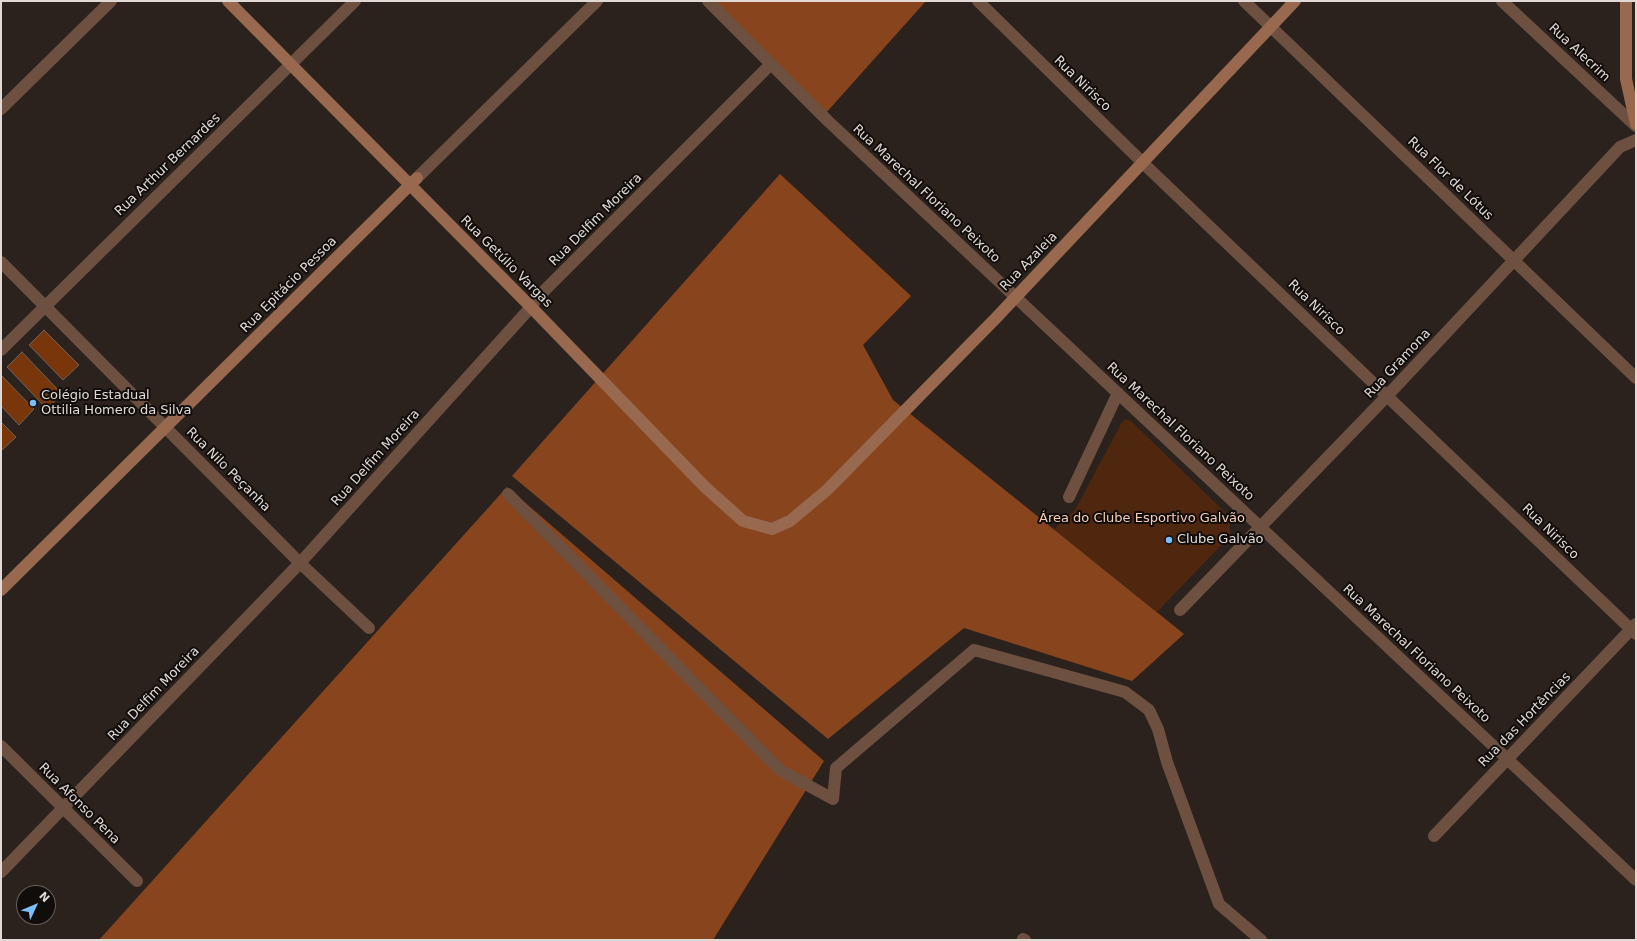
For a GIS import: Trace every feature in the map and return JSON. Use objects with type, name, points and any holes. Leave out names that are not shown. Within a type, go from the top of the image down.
[{"type":"street","points":[[1,109],[111,1]]},
{"type":"street","name":"Rua Getúlio Vargas","points":[[228,1],[291,65],[413,181],[531,307],[705,486],[743,521],[772,529]]},
{"type":"street","name":"Rua Arthur Bernardes","points":[[1,350],[355,1]]},
{"type":"street","name":"Rua Epitácio Pessoa","points":[[1,590],[165,426],[597,1]]},
{"type":"street","name":"Rua Marechal Floriano Peixoto","points":[[708,1],[827,120],[1636,880]]},
{"type":"street","name":"Rua Nirisco","points":[[978,1],[1143,163],[1634,629]]},
{"type":"street","name":"Rua Flor de Lótus","points":[[1244,1],[1636,378]]},
{"type":"street","name":"Rua Azaleia","points":[[772,529],[790,521],[827,490],[1015,297],[1295,1]]},
{"type":"street","name":"Rua Alecrim","points":[[1502,1],[1636,125]]},
{"type":"street","points":[[1626,1],[1626,79],[1636,125]]},
{"type":"street","name":"Rua Delfim Moreira","points":[[1,872],[300,562],[536,300],[771,64]]},
{"type":"street","name":"Rua Gramona","points":[[1180,610],[1387,396],[1620,146],[1636,140]]},
{"type":"street","name":"Rua Nilo Peçanha","points":[[1,262],[300,562],[369,628]]},
{"type":"street","points":[[1069,497],[1118,393]]},
{"type":"street","points":[[508,494],[780,770],[833,799],[836,768],[974,650],[1125,692],[1149,710],[1158,729],[1167,762],[1219,904],[1260,940]]},
{"type":"street","name":"Rua das Hortências","points":[[1434,836],[1634,629]]},
{"type":"street","name":"Rua Afonso Pena","points":[[1,746],[137,881]]},
{"type":"green space","name":"Área do Clube Esportivo Galvão","points":[[1125,419],[1131,421],[1228,515],[1231,535],[1157,612],[1054,529],[1075,510]]},
{"type":"shaded area","points":[[708,1],[926,1],[825,114]]},
{"type":"shaded area","points":[[780,174],[911,296],[863,345],[893,400],[1184,634],[1132,681],[964,628],[828,739],[512,476]]},
{"type":"shaded area","points":[[507,487],[824,761],[713,940],[99,940]]},
{"type":"building","points":[[44,330],[79,365],[63,380],[29,345]]},
{"type":"building","points":[[22,352],[62,394],[47,409],[7,367]]},
{"type":"building","points":[[1,375],[34,409],[19,425],[1,406]]},
{"type":"building","points":[[1,422],[16,437],[1,451]]},
{"type":"place","name":"Colégio Estadual Ottilia Homero da Silva","points":[[33,403]]},
{"type":"place","name":"Clube Galvão","points":[[1169,540]]}]
